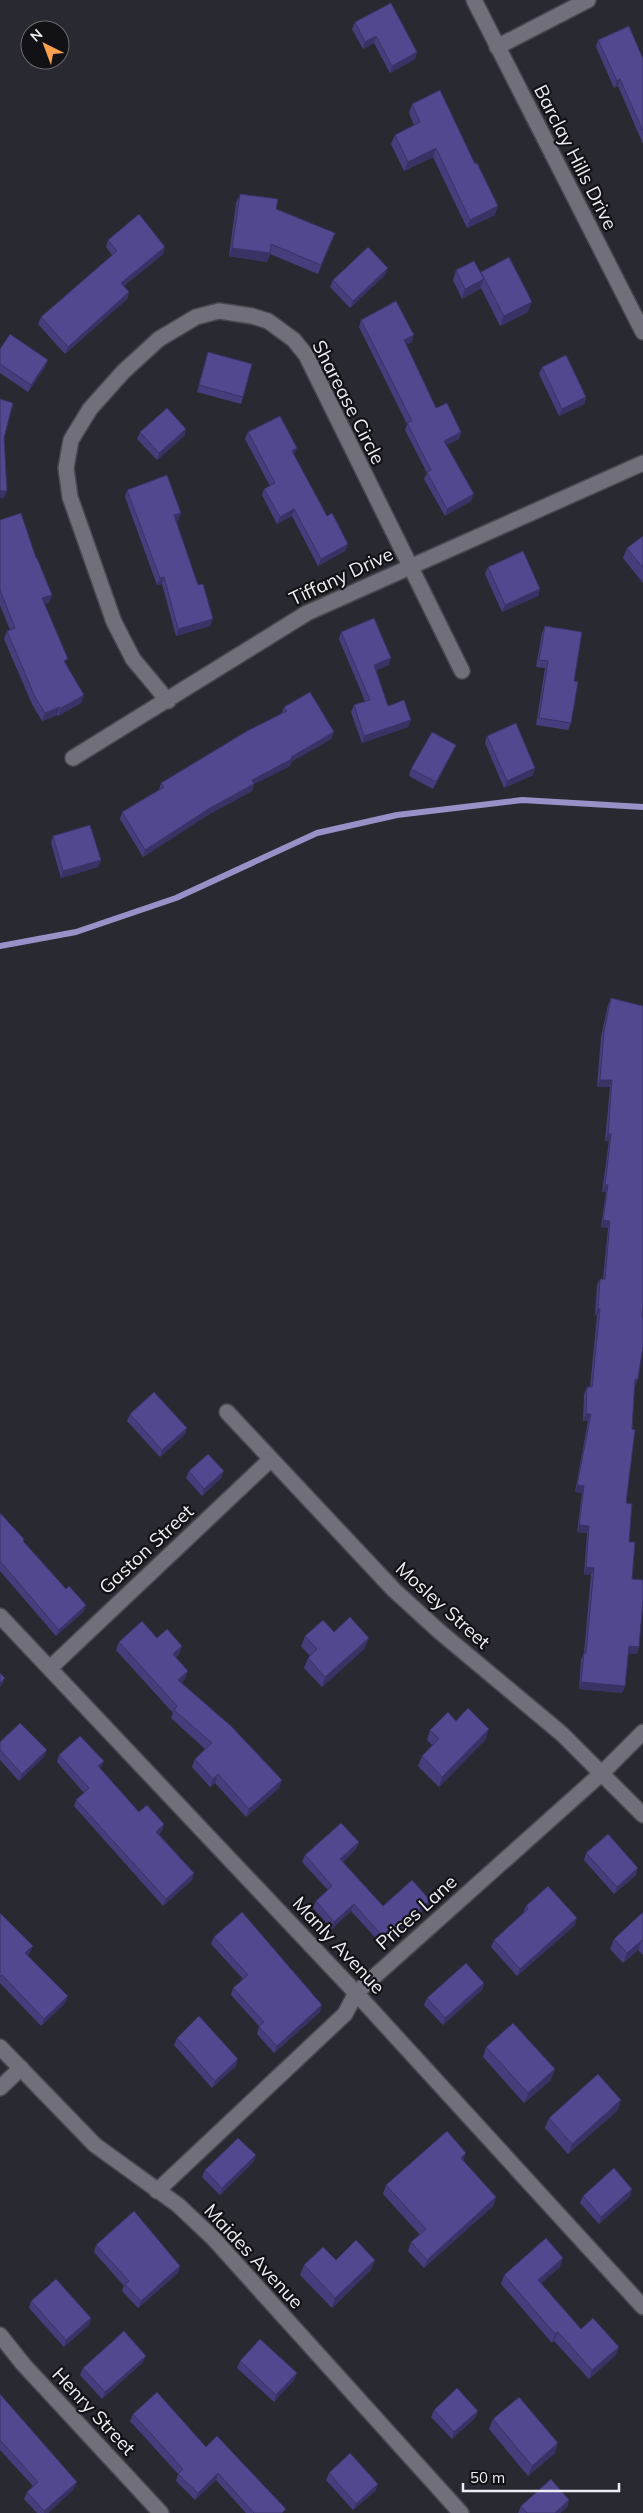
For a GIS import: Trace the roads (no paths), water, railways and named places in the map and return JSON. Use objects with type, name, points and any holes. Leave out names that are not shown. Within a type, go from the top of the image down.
[{"type":"street","name":"Barclay Hills Drive","points":[[474,0],[643,332]]},
{"type":"street","points":[[498,47],[588,0]]},
{"type":"street","name":"Sharease Circle","points":[[168,700],[133,659],[114,622],[70,497],[66,468],[71,440],[90,409],[123,372],[152,345],[182,323],[212,312],[252,316],[268,321],[294,340],[306,355],[462,671]]},
{"type":"street","name":"Tiffany Drive","points":[[73,758],[307,613],[643,463]]},
{"type":"street","name":"Mosley Street","points":[[227,1412],[270,1460],[401,1597],[447,1638],[536,1711],[602,1772],[643,1815]]},
{"type":"street","name":"Gaston Street","points":[[50,1668],[270,1460]]},
{"type":"street","name":"Manly Avenue","points":[[0,1616],[356,1992],[643,2306]]},
{"type":"street","name":"Prices Lane","points":[[157,2191],[345,2014],[356,1992],[602,1772],[643,1732]]},
{"type":"street","name":"Maides Avenue","points":[[0,2047],[95,2145],[178,2206],[214,2238],[461,2513]]},
{"type":"street","points":[[0,2088],[21,2068]]},
{"type":"street","name":"Henry Street","points":[[0,2335],[23,2364],[161,2513]]},
{"type":"waterway","points":[[0,946],[76,932],[176,898],[317,833],[397,815],[522,800],[643,807]]}]
